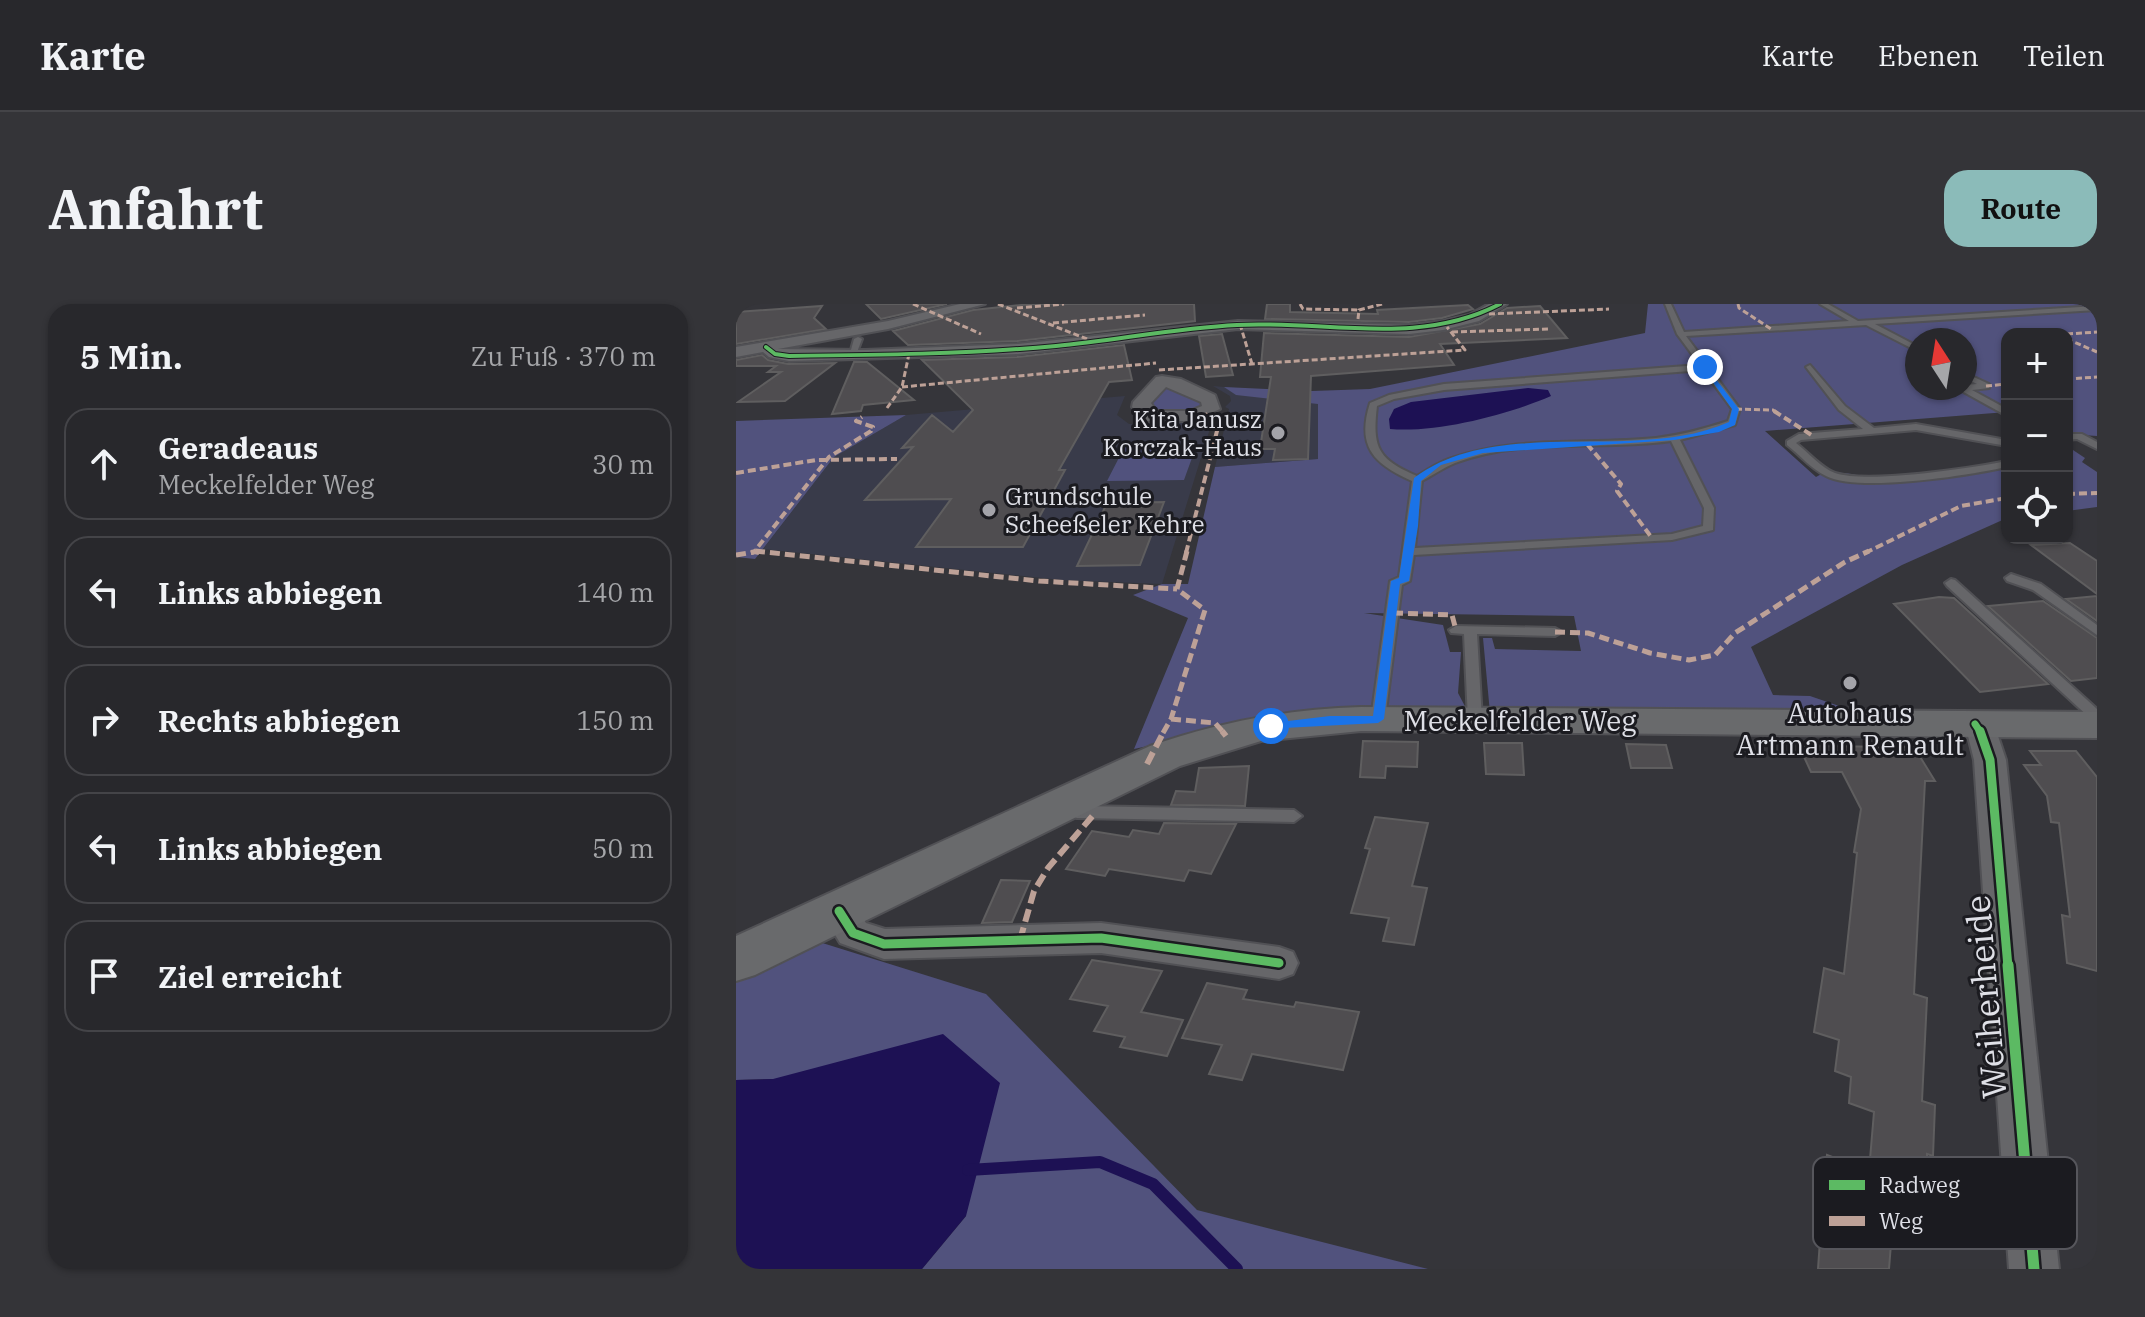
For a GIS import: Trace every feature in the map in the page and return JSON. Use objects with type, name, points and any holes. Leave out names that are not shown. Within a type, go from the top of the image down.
[{"type":"main road","name":"Meckelfelder Weg","points":[[736,960],[1165,756],[1218,738],[1291,723],[1378,719],[2097,725]]},
{"type":"street","points":[[736,352],[888,325],[978,304]]},
{"type":"street","points":[[1240,324],[1246,304]]},
{"type":"street","points":[[766,347],[783,356],[855,347],[966,351],[1240,324],[1436,328],[1470,322],[1500,304]]},
{"type":"street","points":[[1147,335],[1162,381]]},
{"type":"street","name":"Weiherheide","points":[[1975,724],[1983,736],[1990,760],[2024,1157]]},
{"type":"street","points":[[839,911],[853,933],[884,944],[1101,938],[1279,963]]},
{"type":"street","name":"Weiherheide","points":[[2032,1249],[2034,1269]]},
{"type":"lane","points":[[1378,719],[1396,581],[1404,581],[1417,480],[1439,463],[1483,450],[1674,438],[1716,431],[1732,423],[1736,409],[1681,334],[1668,304]]},
{"type":"lane","points":[[1823,304],[1857,323]]},
{"type":"lane","points":[[1981,304],[2005,314]]},
{"type":"lane","points":[[2052,304],[2067,310]]},
{"type":"lane","points":[[1681,334],[2097,310]]},
{"type":"lane","points":[[1867,323],[1905,343]]},
{"type":"lane","points":[[1417,480],[1384,466],[1368,437],[1373,405],[1392,397],[1444,387],[1705,367]]},
{"type":"lane","points":[[1810,367],[1842,408],[1871,430]]},
{"type":"lane","points":[[1977,396],[2001,410]]},
{"type":"lane","points":[[2001,443],[1930,428],[1799,437],[1790,443],[1830,475],[1845,478],[1872,479],[2001,465]]},
{"type":"lane","points":[[2073,436],[2097,435]]},
{"type":"lane","points":[[2079,436],[2097,446]]},
{"type":"lane","points":[[1409,552],[1672,537],[1709,528],[1709,508],[1674,438]]},
{"type":"lane","points":[[2011,578],[2037,587],[2097,631]]},
{"type":"lane","points":[[1951,583],[2097,717]]},
{"type":"lane","points":[[1475,720],[1463,631],[1555,632]]},
{"type":"lane","points":[[1065,802],[1077,812],[1294,816]]},
{"type":"shaded area","points":[[1648,304],[2097,304],[2097,436],[2073,434],[2073,328],[2001,328],[2001,412],[1765,431],[1816,477],[1836,472],[1871,477],[1905,477],[2001,467],[2001,521],[1902,565],[1751,647],[1773,695],[1810,696],[1845,708],[1780,708],[1782,714],[1490,713],[1483,638],[1492,638],[1495,649],[1581,651],[1574,616],[1364,613],[1443,625],[1450,652],[1461,652],[1458,693],[1469,714],[1208,733],[1134,749],[1188,618],[1133,595],[1162,584],[1188,584],[1215,467],[1318,459],[1318,404],[1236,395],[1224,387],[1312,391],[1370,389],[1645,333]]},
{"type":"shaded area","name":"Kita Janusz Korczak-Haus","points":[[1213,386],[1334,396],[1331,458],[1215,467],[1229,409],[1225,407],[1231,401],[1230,396]]},
{"type":"shaded area","points":[[1161,387],[1174,387],[1200,400],[1200,406],[1184,411],[1152,409],[1150,402]]},
{"type":"shaded area","points":[[1528,388],[1548,390],[1551,396],[1472,421],[1409,430],[1390,429],[1389,419],[1394,409],[1411,402]]},
{"type":"shaded area","name":"Grundschule Scheeßeler Kehre","points":[[1125,396],[1117,415],[1129,424],[1212,422],[1162,584],[1061,580],[763,549],[834,457],[906,415]]},
{"type":"shaded area","points":[[906,415],[834,457],[755,559],[736,557],[736,421]]},
{"type":"shaded area","points":[[1197,444],[1184,480],[1107,481],[1125,446]]},
{"type":"shaded area","points":[[2073,450],[2085,458],[2082,462],[2097,472],[2097,507],[2073,510]]},
{"type":"shaded area","points":[[816,941],[986,994],[1197,1210],[1428,1269],[922,1269],[966,1216],[773,1079],[736,1080],[736,981]]},
{"type":"shaded area","points":[[943,1034],[1000,1083],[966,1216],[922,1269],[736,1269],[736,1080],[773,1079]]},
{"type":"building","points":[[866,304],[947,304],[881,319]]},
{"type":"building","points":[[1031,304],[1194,304],[1195,321],[1018,341],[908,345],[893,331],[973,310]]},
{"type":"building","points":[[1267,304],[1290,304],[1290,312],[1378,314],[1377,310],[1468,305],[1473,309],[1442,318],[1409,322],[1265,319]]},
{"type":"building","points":[[822,306],[814,318],[826,329],[736,344],[736,312]]},
{"type":"building","points":[[1540,306],[1567,338],[1440,344],[1454,365],[1311,376],[1308,459],[1273,460],[1275,449],[1260,449],[1271,377],[1260,377],[1264,333],[1409,337],[1480,324],[1507,308]]},
{"type":"building","points":[[1222,334],[1233,375],[1206,377],[1199,336]]},
{"type":"building","points":[[1124,345],[1132,380],[1109,382],[1059,470],[1065,470],[1023,547],[916,547],[951,499],[865,500],[913,447],[902,448],[932,415],[953,432],[973,410],[922,360],[1018,357]]},
{"type":"building","points":[[762,355],[768,360],[788,364],[835,363],[785,401],[738,402],[781,372],[768,372],[776,366],[736,366],[736,360]]},
{"type":"building","points":[[854,362],[867,362],[914,400],[863,405],[861,411],[832,414]]},
{"type":"building","points":[[1164,502],[1140,565],[1077,566],[1107,503]]},
{"type":"building","points":[[2072,544],[2097,561],[2097,594],[2031,545]]},
{"type":"building","points":[[2097,596],[2097,621],[2066,599]]},
{"type":"building","points":[[1939,597],[1954,598],[2048,684],[1980,692],[1894,604]]},
{"type":"building","points":[[2043,601],[2097,638],[2097,678],[2071,681],[1988,606]]},
{"type":"building","points":[[1363,741],[1418,742],[1417,767],[1386,766],[1385,778],[1360,777]]},
{"type":"building","points":[[1484,743],[1522,743],[1524,775],[1486,774]]},
{"type":"building","points":[[1626,744],[1666,745],[1672,768],[1631,768]]},
{"type":"building","points":[[1799,746],[1914,747],[1935,781],[1925,781],[1914,994],[1927,998],[1922,1101],[1935,1105],[1933,1156],[1870,1157],[1874,1112],[1849,1103],[1851,1077],[1835,1071],[1839,1040],[1814,1032],[1824,968],[1844,974],[1857,853],[1854,852],[1861,809],[1842,772],[1811,772]]},
{"type":"building","points":[[2030,751],[2076,751],[2097,777],[2097,971],[2067,963],[2062,915],[2070,917],[2059,823],[2051,822],[2047,796],[2024,765],[2041,765]]},
{"type":"building","points":[[1249,766],[1245,806],[1171,805],[1176,791],[1195,792],[1199,768]]},
{"type":"building","points":[[1375,817],[1428,823],[1412,886],[1427,888],[1414,945],[1383,941],[1389,918],[1351,913],[1370,849],[1365,848]]},
{"type":"building","points":[[1164,823],[1236,824],[1211,874],[1189,870],[1184,881],[1109,869],[1105,876],[1066,869],[1092,831],[1129,837],[1133,830],[1159,834]]},
{"type":"building","points":[[1001,880],[1030,881],[1012,922],[982,923]]},
{"type":"building","points":[[1092,960],[1162,971],[1141,1012],[1183,1020],[1167,1056],[1120,1047],[1125,1037],[1094,1031],[1108,1006],[1070,999]]},
{"type":"building","points":[[1207,983],[1247,990],[1243,999],[1294,1007],[1296,1002],[1359,1012],[1343,1070],[1252,1054],[1242,1080],[1209,1074],[1222,1045],[1182,1038]]},
{"type":"building","points":[[1819,1249],[1891,1249],[1889,1269],[1818,1269]]},
{"type":"waterway","points":[[968,1170],[1100,1162],[1153,1184],[1237,1269]]},
{"type":"marked path","points":[[913,304],[981,334]]},
{"type":"marked path","points":[[998,304],[1087,339]]},
{"type":"marked path","points":[[1017,308],[1064,304]]},
{"type":"marked path","points":[[1300,304],[1303,309],[1359,310]]},
{"type":"marked path","points":[[1358,319],[1359,310],[1382,304]]},
{"type":"marked path","points":[[1738,304],[1739,308],[1771,329]]},
{"type":"marked path","points":[[1489,314],[1609,309]]},
{"type":"marked path","points":[[1053,323],[1145,315]]},
{"type":"marked path","points":[[1240,324],[1252,364]]},
{"type":"marked path","points":[[1159,370],[1465,350],[1447,327]]},
{"type":"marked path","points":[[1452,332],[1548,329]]},
{"type":"marked path","points":[[2073,334],[2097,332]]},
{"type":"marked path","points":[[2073,342],[2097,352]]},
{"type":"marked path","points":[[887,408],[902,387],[909,354]]},
{"type":"marked path","points":[[902,387],[1156,363]]},
{"type":"marked path","points":[[2073,379],[2097,377]]},
{"type":"marked path","points":[[1986,386],[2001,385]]},
{"type":"marked path","points":[[1736,409],[1773,410],[1813,436]]},
{"type":"marked path","points":[[1147,764],[1171,719],[1205,610],[1177,589],[1219,423],[1205,414]]},
{"type":"marked path","points":[[862,417],[856,421],[873,427],[871,431],[829,457],[754,552],[1039,581],[1177,589]]},
{"type":"marked path","points":[[1587,444],[1621,484],[1617,491],[1652,538]]},
{"type":"marked path","points":[[736,473],[816,460],[897,459]]},
{"type":"marked path","points":[[2073,494],[2097,493]]},
{"type":"marked path","points":[[1555,632],[1588,633],[1650,653],[1689,660],[1715,655],[1735,633],[1845,562],[1961,506],[2001,499]]},
{"type":"marked path","points":[[736,555],[754,552]]},
{"type":"marked path","points":[[1393,613],[1452,615],[1456,630]]},
{"type":"marked path","points":[[1171,719],[1215,723],[1226,736]]},
{"type":"marked path","points":[[1020,940],[1034,891],[1048,868],[1095,813]]},
{"type":"cycle path","points":[[766,347],[775,354],[789,356],[903,354],[1055,346],[1238,325],[1409,329],[1443,326],[1474,318],[1500,304]]},
{"type":"cycle path","points":[[1975,724],[1983,736],[1990,760],[2024,1157]]},
{"type":"cycle path","points":[[839,911],[853,933],[884,944],[1101,938],[1279,963]]},
{"type":"cycle path","points":[[2032,1249],[2034,1269]]},
{"type":"place","name":"Kita Janusz Korczak-Haus","points":[[1278,433]]},
{"type":"place","name":"Grundschule Scheeßeler Kehre","points":[[989,510]]},
{"type":"place","name":"Autohaus Artmann Renault","points":[[1850,683]]},
{"type":"route","points":[[1271,726],[1378,719],[1396,581],[1404,581],[1417,480],[1439,463],[1483,450],[1674,438],[1716,431],[1732,423],[1736,409],[1705,367]]}]
